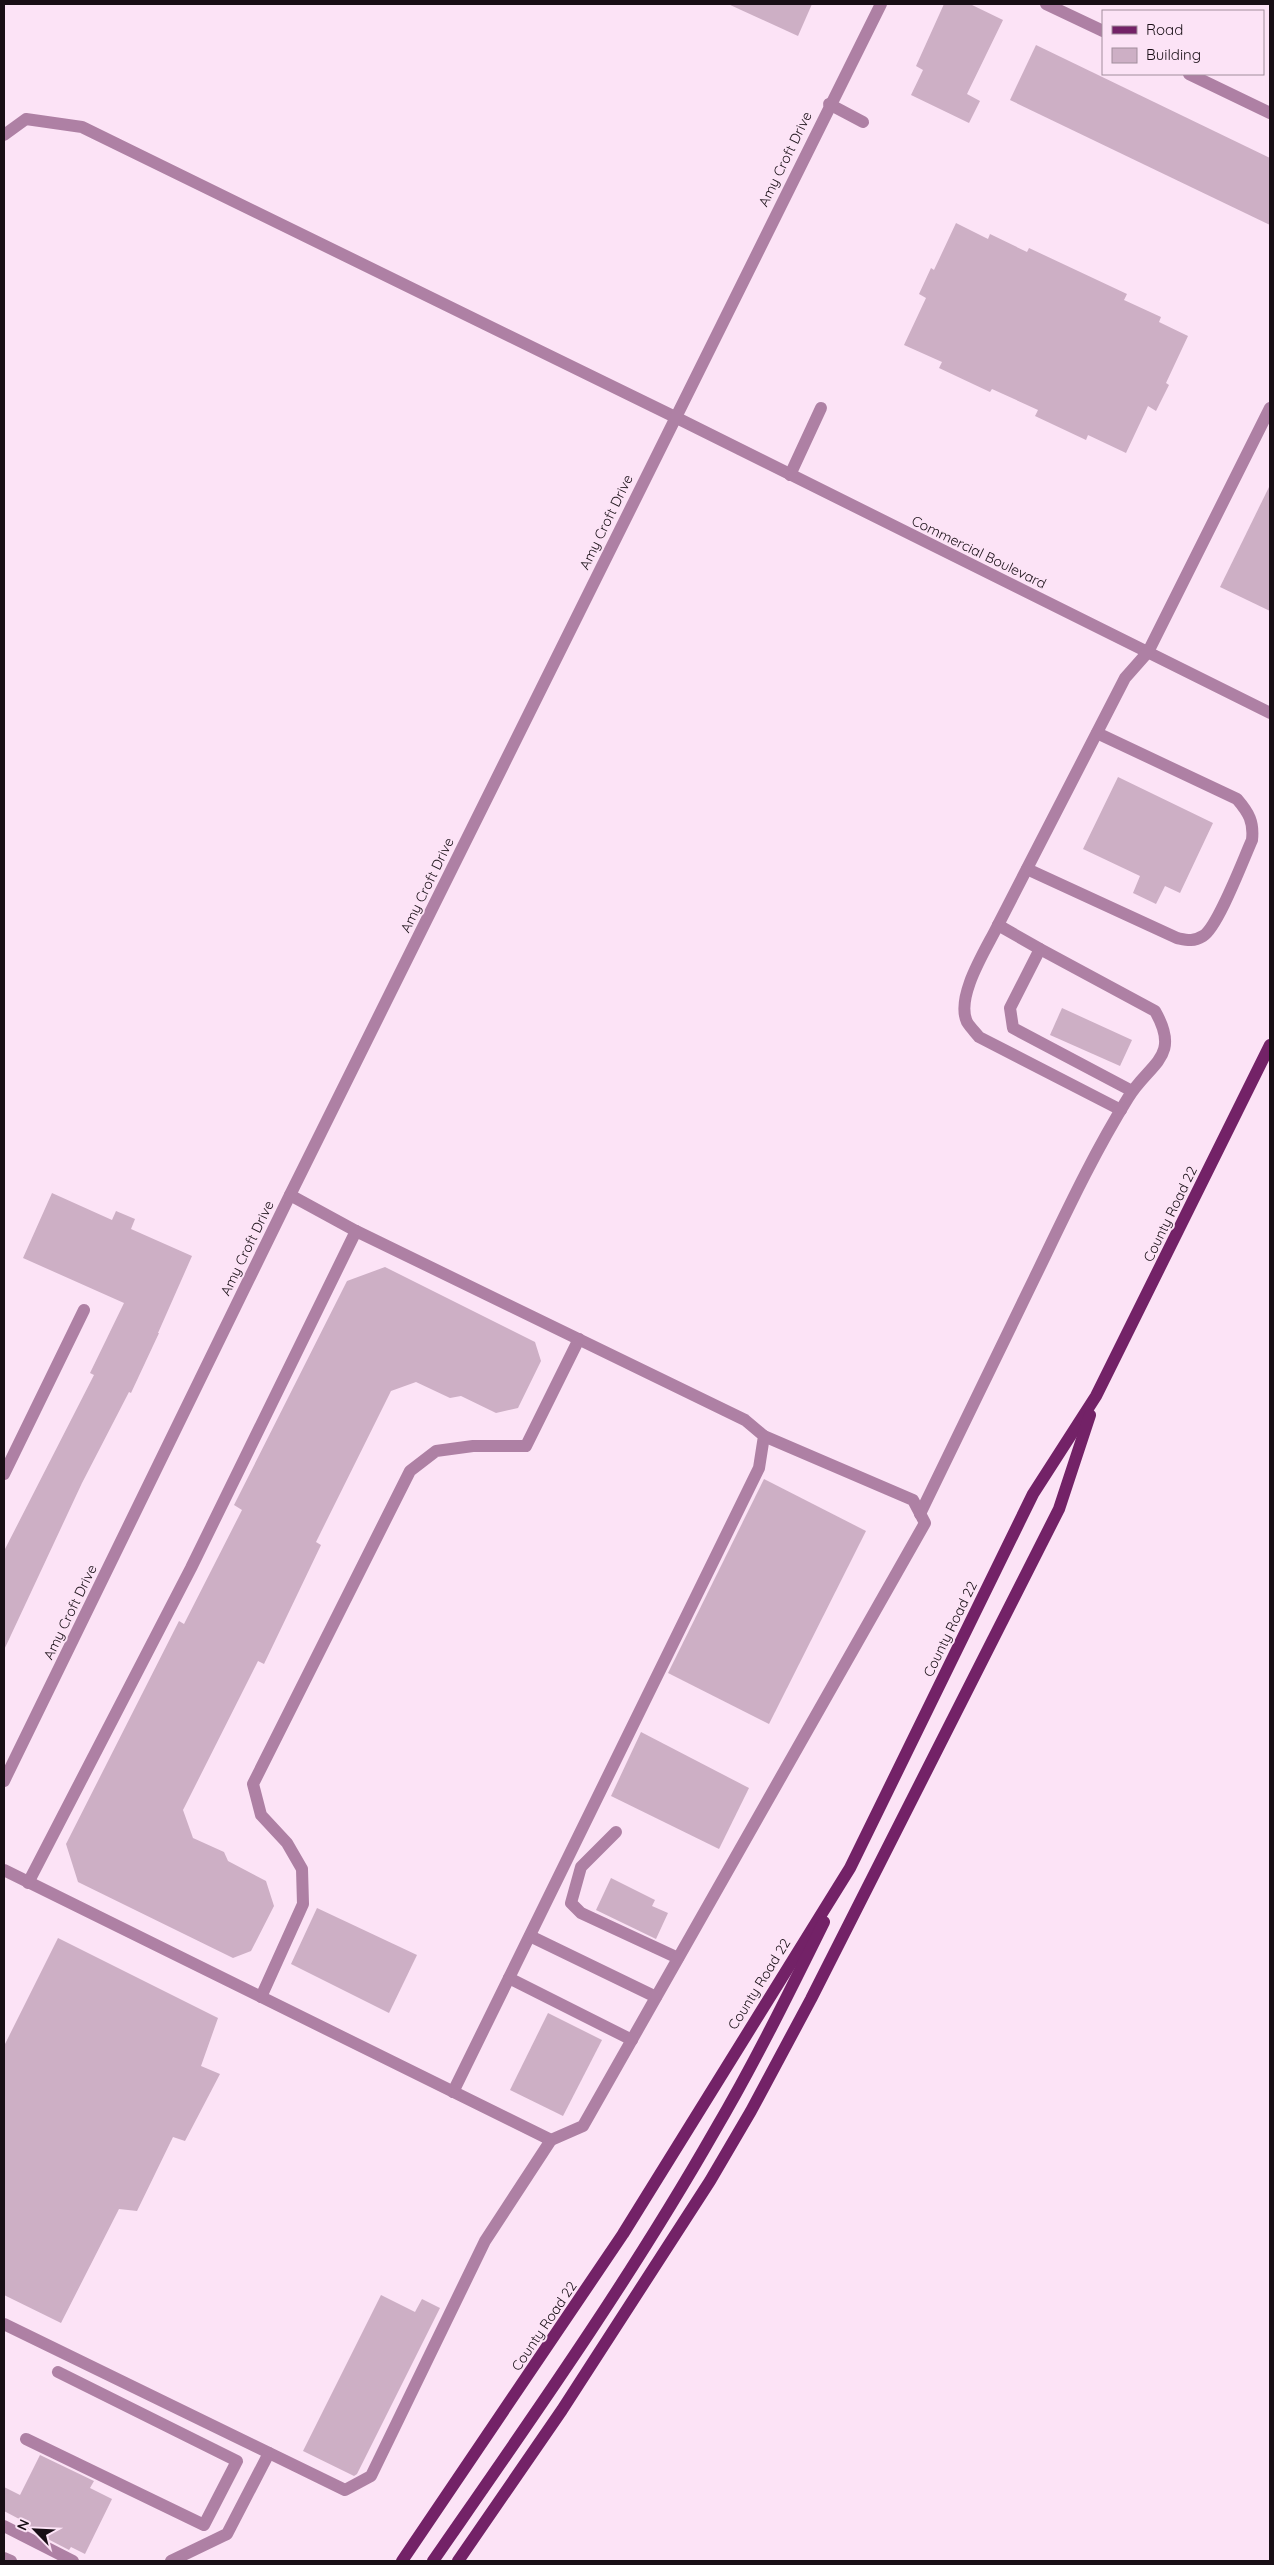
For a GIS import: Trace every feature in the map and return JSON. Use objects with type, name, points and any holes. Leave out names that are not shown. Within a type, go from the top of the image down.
[{"type":"main road","name":"County Road 22","points":[[402,2561],[623,2234],[850,1868],[1033,1494],[1096,1396],[1270,1044]]},
{"type":"main road","name":"County Road 22","points":[[458,2561],[562,2410],[705,2189],[756,2102],[816,1990],[1058,1509],[1096,1396]]},
{"type":"main road","points":[[433,2561],[562,2374],[634,2264],[714,2133],[785,2002],[850,1868]]},
{"type":"street","name":"Amy Croft Drive","points":[[4,1781],[290,1195],[880,4]]},
{"type":"street","points":[[1046,4],[1102,31]]},
{"type":"street","points":[[1191,75],[1270,113]]},
{"type":"street","points":[[829,104],[863,122]]},
{"type":"street","name":"Commercial Boulevard","points":[[4,135],[26,119],[82,128],[675,417],[1270,712]]},
{"type":"street","points":[[790,475],[822,408]]},
{"type":"street","points":[[1121,1110],[979,1037],[966,1021],[967,989],[998,924],[1125,678],[1148,652],[1270,408]]},
{"type":"street","points":[[1027,869],[1177,938],[1191,941],[1204,935],[1214,923],[1252,840],[1254,827],[1249,812],[1237,799],[1097,733]]},
{"type":"street","points":[[920,1514],[1096,1150],[1132,1091],[1155,1067],[1166,1048],[1165,1029],[1156,1012],[1040,950],[998,924]]},
{"type":"street","points":[[1040,950],[1010,1008],[1013,1028],[1132,1091]]},
{"type":"street","points":[[4,2324],[345,2490],[371,2476],[485,2241],[551,2140],[583,2126],[924,1523],[913,1500],[764,1436],[745,1420],[356,1231],[290,1195]]},
{"type":"street","points":[[28,1883],[192,1568],[356,1231]]},
{"type":"street","points":[[4,1474],[84,1310]]},
{"type":"street","points":[[261,1997],[303,1904],[302,1869],[287,1844],[261,1815],[254,1784],[410,1471],[436,1450],[473,1446],[526,1446],[579,1339]]},
{"type":"street","points":[[453,2092],[759,1468],[764,1436]]},
{"type":"street","points":[[616,1832],[581,1866],[571,1903],[581,1914],[678,1958]]},
{"type":"street","points":[[4,1870],[551,2140]]},
{"type":"street","points":[[530,1936],[656,1997]]},
{"type":"street","points":[[509,1978],[632,2040]]},
{"type":"street","points":[[26,2439],[204,2525],[237,2461],[58,2372]]},
{"type":"street","points":[[171,2561],[227,2534],[269,2453]]},
{"type":"street","points":[[4,2526],[73,2561]]},
{"type":"street","points":[[4,2558],[11,2561]]},
{"type":"building","points":[[728,4],[812,4],[798,36]]},
{"type":"building","points":[[944,4],[970,4],[1003,20],[967,94],[980,101],[969,123],[911,95],[923,70],[916,66]]},
{"type":"building","points":[[1036,45],[1270,158],[1270,225],[1010,100]]},
{"type":"building","points":[[956,223],[988,239],[990,234],[1027,252],[1029,248],[1127,294],[1124,300],[1161,317],[1159,322],[1188,336],[1166,383],[1169,385],[1156,411],[1148,406],[1126,453],[1088,435],[1086,440],[1035,416],[1038,410],[992,389],[990,392],[939,368],[942,362],[904,345],[926,298],[919,294],[931,268],[934,270]]},
{"type":"building","points":[[1270,485],[1270,611],[1220,587]]},
{"type":"building","points":[[1118,777],[1213,823],[1180,893],[1165,886],[1156,904],[1133,893],[1140,876],[1083,849]]},
{"type":"building","points":[[1062,1008],[1132,1040],[1120,1066],[1050,1035]]},
{"type":"building","points":[[52,1193],[112,1220],[116,1211],[135,1219],[131,1229],[192,1256],[131,1393],[129,1392],[82,1483],[4,1650],[4,1551],[94,1375],[90,1373],[124,1303],[23,1258]]},
{"type":"building","points":[[385,1267],[535,1342],[541,1361],[518,1408],[496,1413],[461,1396],[450,1398],[416,1382],[391,1391],[316,1542],[321,1545],[264,1664],[258,1661],[183,1810],[193,1838],[224,1852],[228,1861],[266,1881],[274,1906],[251,1951],[233,1958],[78,1882],[66,1844],[179,1621],[184,1624],[242,1510],[234,1505],[347,1281]]},
{"type":"building","points":[[764,1479],[866,1531],[769,1724],[668,1673]]},
{"type":"building","points":[[641,1732],[749,1788],[719,1849],[611,1796]]},
{"type":"building","points":[[611,1878],[655,1900],[652,1906],[668,1913],[656,1939],[596,1910]]},
{"type":"building","points":[[317,1908],[417,1955],[389,2013],[291,1964]]},
{"type":"building","points":[[58,1938],[218,2018],[201,2066],[220,2074],[185,2141],[173,2137],[137,2211],[119,2209],[61,2323],[4,2295],[4,2046]]},
{"type":"building","points":[[548,2013],[602,2040],[563,2116],[510,2090]]},
{"type":"building","points":[[381,2295],[415,2312],[422,2299],[440,2308],[357,2474],[354,2476],[303,2451]]},
{"type":"building","points":[[40,2455],[94,2481],[90,2488],[112,2499],[85,2554],[71,2547],[69,2550],[19,2524],[21,2520],[4,2511],[4,2487],[20,2495]]}]
